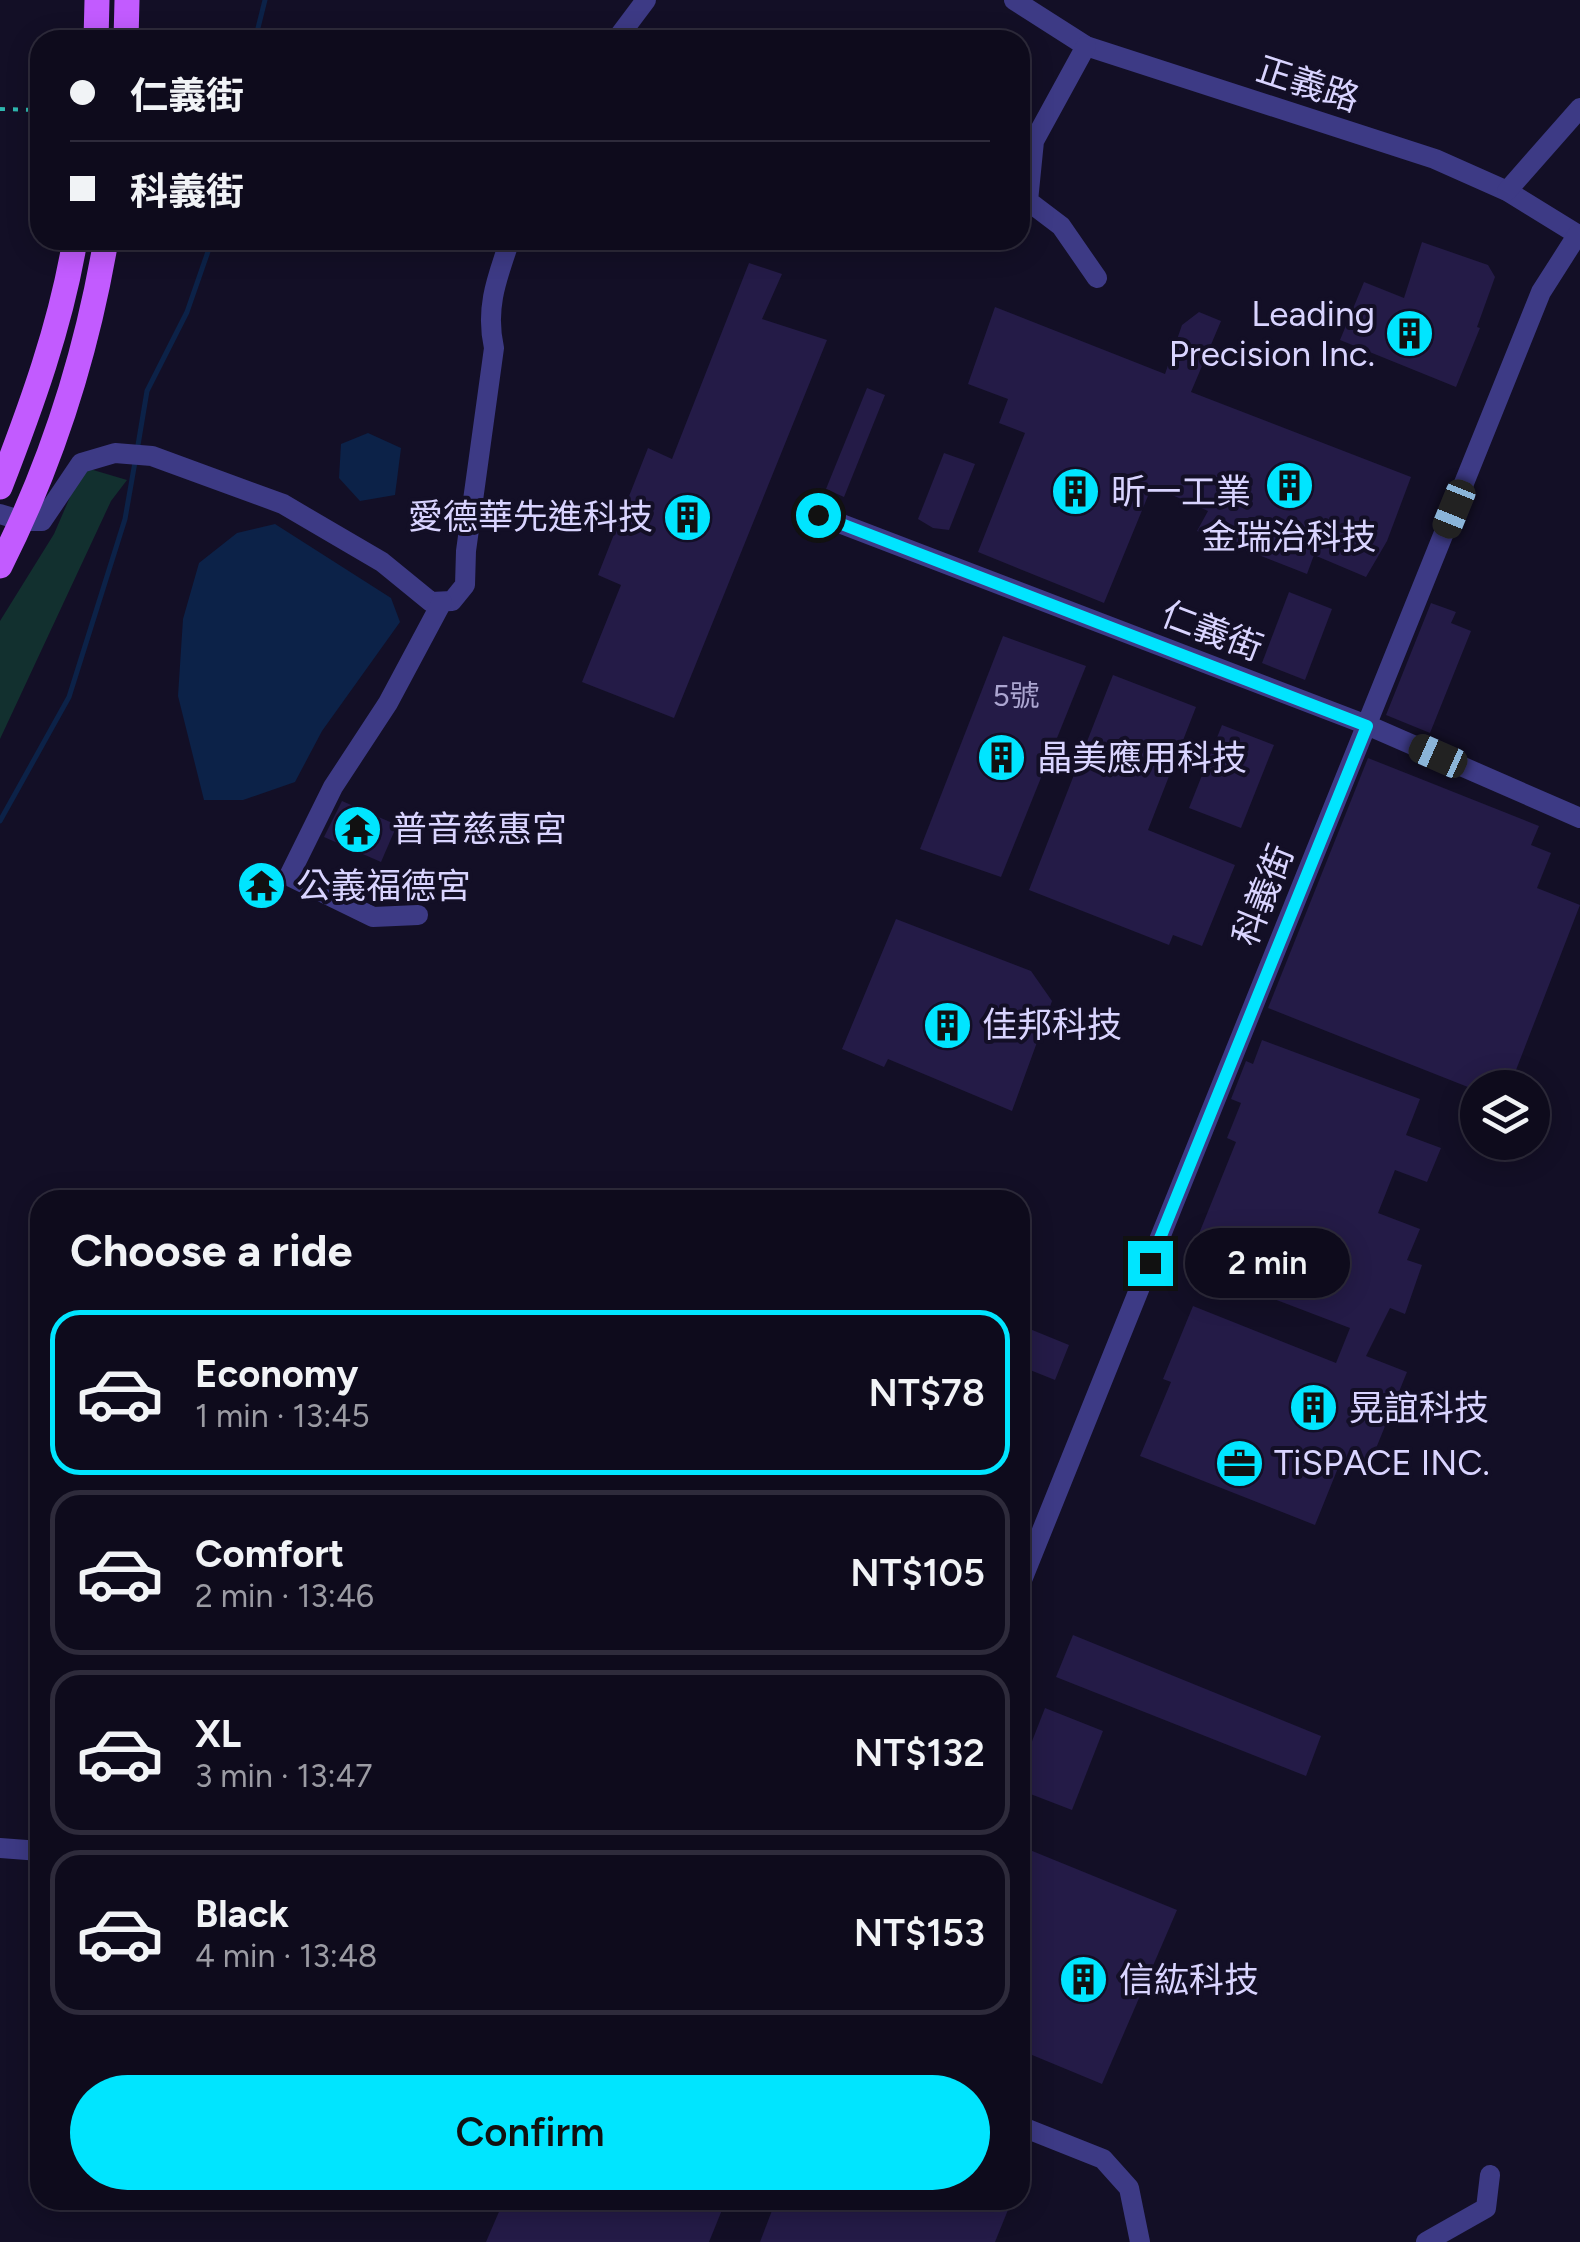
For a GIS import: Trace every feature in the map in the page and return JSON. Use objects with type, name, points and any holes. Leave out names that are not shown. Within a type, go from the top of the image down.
[{"type":"main road","points":[[96,30],[97,0]]},
{"type":"main road","points":[[126,30],[127,0]]},
{"type":"main road","points":[[0,486],[32,404],[73,250]]},
{"type":"main road","points":[[0,566],[11,518],[63,412],[104,250]]},
{"type":"street","points":[[624,30],[646,0]]},
{"type":"street","name":"正義路","points":[[1014,0],[1086,46],[1435,159],[1507,191],[1579,235]]},
{"type":"street","points":[[1030,181],[1034,141],[1086,46]]},
{"type":"street","points":[[1507,191],[1580,108]]},
{"type":"street","points":[[1030,203],[1061,226],[1096,278]]},
{"type":"street","name":"科義街","points":[[1030,1561],[1542,292],[1579,235]]},
{"type":"street","points":[[11,518],[42,521],[81,462],[116,453],[152,456],[283,504],[382,562],[430,602],[452,602],[466,585],[466,551],[494,348],[488,324],[491,294],[506,250]]},
{"type":"street","name":"仁義街","points":[[818,515],[1367,726],[1580,818]]},
{"type":"street","points":[[418,915],[372,917],[289,876],[333,787],[388,704],[442,602]]},
{"type":"street","points":[[0,1848],[30,1850]]},
{"type":"street","points":[[1030,2130],[1103,2159],[1128,2188],[1140,2242]]},
{"type":"street","points":[[1426,2242],[1486,2208],[1490,2175]]},
{"type":"path","points":[[0,109],[30,110]]},
{"type":"green space","points":[[83,467],[127,480],[111,501],[0,739],[0,621],[54,534]]},
{"type":"water","points":[[368,433],[401,448],[395,495],[360,501],[339,478],[341,444]]},
{"type":"water","points":[[275,524],[391,598],[400,622],[322,731],[295,782],[243,800],[204,800],[178,696],[183,619],[199,563],[237,533]]},
{"type":"building","name":"Leading Precision Inc.","points":[[1422,242],[1488,265],[1495,277],[1456,387],[1340,340],[1364,282],[1404,298]]},
{"type":"building","name":"愛德華先進科技","points":[[749,263],[782,274],[762,319],[827,340],[674,718],[582,682],[621,585],[598,575],[648,448],[672,459]]},
{"type":"building","points":[[995,307],[1165,374],[1182,325],[1199,312],[1221,321],[1191,392],[1411,477],[1387,541],[1366,577],[1314,555],[1307,574],[1197,531],[1208,511],[1152,486],[1104,603],[978,552],[1025,433],[999,423],[1008,399],[968,384]]},
{"type":"building","points":[[867,388],[885,395],[844,497],[826,489]]},
{"type":"building","points":[[944,453],[975,464],[949,530],[933,528],[918,519]]},
{"type":"building","points":[[1289,592],[1332,609],[1305,680],[1262,663]]},
{"type":"building","points":[[1431,603],[1456,612],[1451,623],[1471,631],[1430,733],[1386,715]]},
{"type":"building","name":"晶美應用科技","points":[[1003,636],[1086,666],[1001,877],[920,849]]},
{"type":"building","points":[[1113,675],[1196,707],[1148,830],[1235,865],[1202,946],[1173,935],[1169,945],[1029,890]]},
{"type":"building","points":[[1222,725],[1274,745],[1241,828],[1189,808]]},
{"type":"building","points":[[1368,758],[1539,826],[1531,845],[1551,853],[1537,888],[1580,905],[1516,1070],[1460,1070],[1460,1084],[1268,1008]]},
{"type":"building","name":"普音慈惠宮","points":[[342,801],[397,825],[381,862],[324,837]]},
{"type":"building","name":"公義福德宮","points":[[257,875],[273,881],[266,898],[250,892]]},
{"type":"building","name":"佳邦科技","points":[[896,919],[1031,971],[1052,1001],[1012,1111],[888,1059],[884,1067],[842,1049]]},
{"type":"building","points":[[1262,1040],[1420,1099],[1406,1135],[1441,1148],[1427,1182],[1395,1170],[1378,1213],[1420,1229],[1407,1260],[1422,1265],[1405,1314],[1390,1308],[1366,1356],[1407,1372],[1366,1473],[1340,1463],[1315,1525],[1140,1456],[1171,1382],[1163,1379],[1193,1306],[1336,1363],[1350,1328],[1200,1271],[1193,1257],[1236,1142],[1227,1138],[1241,1103],[1231,1099],[1246,1061],[1253,1064]]},
{"type":"building","points":[[1030,1329],[1069,1345],[1055,1380],[1030,1370]]},
{"type":"building","points":[[1073,1635],[1321,1736],[1306,1776],[1056,1677]]},
{"type":"building","points":[[1045,1708],[1103,1731],[1072,1810],[1030,1794],[1030,1746]]},
{"type":"building","name":"信紘科技","points":[[1030,1850],[1177,1910],[1102,2084],[1030,2054]]},
{"type":"building","points":[[500,2210],[722,2210],[709,2242],[486,2242]]},
{"type":"building","points":[[772,2210],[1008,2210],[995,2242],[760,2242]]},
{"type":"waterway","points":[[258,30],[265,0]]},
{"type":"waterway","points":[[137,451],[147,391],[187,312],[209,250]]},
{"type":"waterway","points":[[0,821],[69,697],[125,519],[135,462]]},
{"type":"place","name":"Leading Precision Inc.","points":[[1410,334]]},
{"type":"place","name":"金瑞治科技","points":[[1289,485]]},
{"type":"place","name":"昕一工業","points":[[1076,492]]},
{"type":"place","name":"愛德華先進科技","points":[[688,517]]},
{"type":"place","name":"晶美應用科技","points":[[1002,758]]},
{"type":"place","name":"普音慈惠宮","points":[[357,829]]},
{"type":"place","name":"公義福德宮","points":[[261,886]]},
{"type":"place","name":"佳邦科技","points":[[947,1025]]},
{"type":"place","name":"晃誼科技","points":[[1314,1408]]},
{"type":"place","name":"TiSPACE INC.","points":[[1239,1463]]},
{"type":"place","name":"信紘科技","points":[[1084,1980]]},
{"type":"route","points":[[818,515],[1367,726],[1150,1263]]}]
